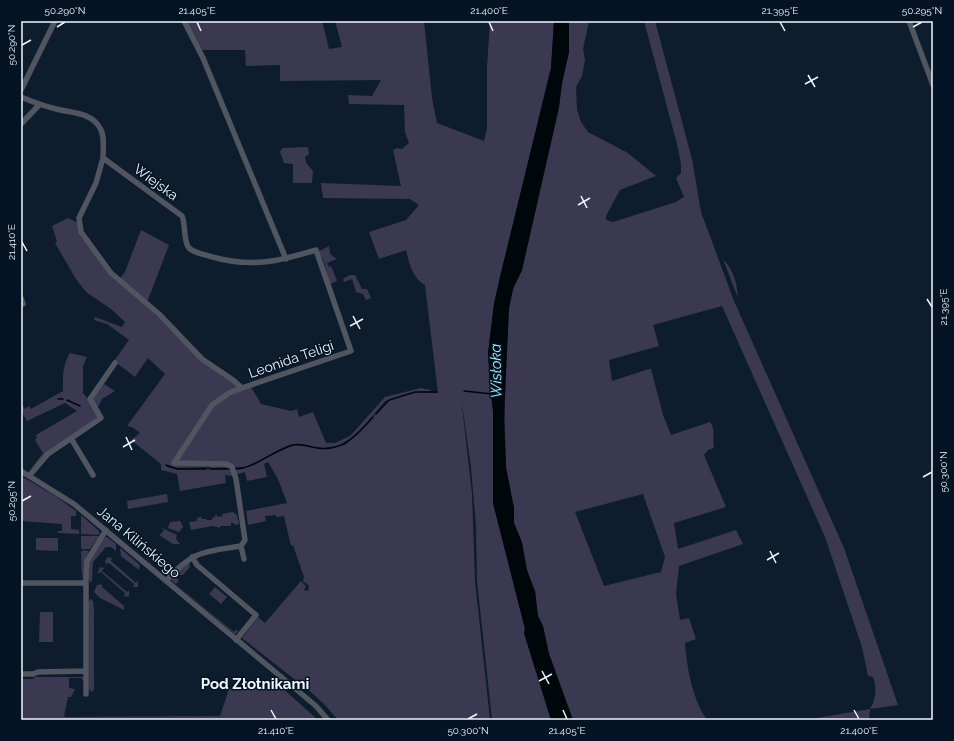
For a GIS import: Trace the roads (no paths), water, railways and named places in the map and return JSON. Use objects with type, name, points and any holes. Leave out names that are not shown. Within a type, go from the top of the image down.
[{"type":"street","points":[[184,21],[203,58],[286,259]]},
{"type":"street","points":[[909,21],[933,85]]},
{"type":"street","points":[[21,90],[54,22]]},
{"type":"street","points":[[21,97],[39,105],[58,110],[74,111],[94,121],[100,128],[103,140],[103,158]]},
{"type":"street","points":[[21,124],[39,105]]},
{"type":"street","name":"Wiejska","points":[[103,158],[182,216],[187,243],[193,251],[227,260],[244,262],[270,263],[286,259]]},
{"type":"street","name":"Leonida Teligi","points":[[103,158],[96,183],[79,218],[81,232],[100,260],[111,272],[159,314],[202,359],[242,388],[351,351],[316,250],[286,259]]},
{"type":"street","points":[[29,476],[42,459],[72,440],[101,418],[100,413],[92,405],[90,399],[115,364]]},
{"type":"street","points":[[242,388],[229,393],[212,405],[174,463],[226,464],[232,467],[236,479],[245,536],[242,546],[244,559]]},
{"type":"street","points":[[72,440],[93,475]]},
{"type":"street","name":"Jana Kilińskiego","points":[[21,471],[64,496],[106,530],[166,582],[316,706],[328,720]]},
{"type":"street","points":[[86,694],[87,561],[106,530]]},
{"type":"street","points":[[166,582],[192,557],[204,552],[242,546]]},
{"type":"street","name":"Jana Kilińskiego","points":[[192,557],[200,568],[256,615],[236,640]]},
{"type":"street","points":[[21,583],[86,583]]},
{"type":"street","points":[[21,674],[33,674],[38,672],[86,671]]},
{"type":"water","name":"Wisłoka","points":[[554,21],[569,21],[569,52],[562,83],[559,107],[522,270],[513,289],[509,308],[504,420],[506,468],[514,508],[514,523],[522,542],[527,570],[535,591],[538,616],[543,626],[549,654],[573,720],[551,720],[524,633],[525,629],[493,503],[493,411],[488,353],[494,304],[551,68]]},
{"type":"waterway","name":"Wisłoka","points":[[464,391],[492,394]]},
{"type":"waterway","points":[[376,414],[389,400],[415,392],[437,392]]},
{"type":"waterway","points":[[58,399],[63,399]]},
{"type":"waterway","points":[[67,400],[80,406]]},
{"type":"waterway","points":[[234,469],[250,466],[285,447],[293,445],[326,449],[341,445],[355,436],[373,417]]},
{"type":"waterway","points":[[166,465],[177,469],[206,469]]},
{"type":"waterway","points":[[210,469],[230,469]]},
{"type":"district","name":"Pod Złotnikami","points":[[255,684]]}]
